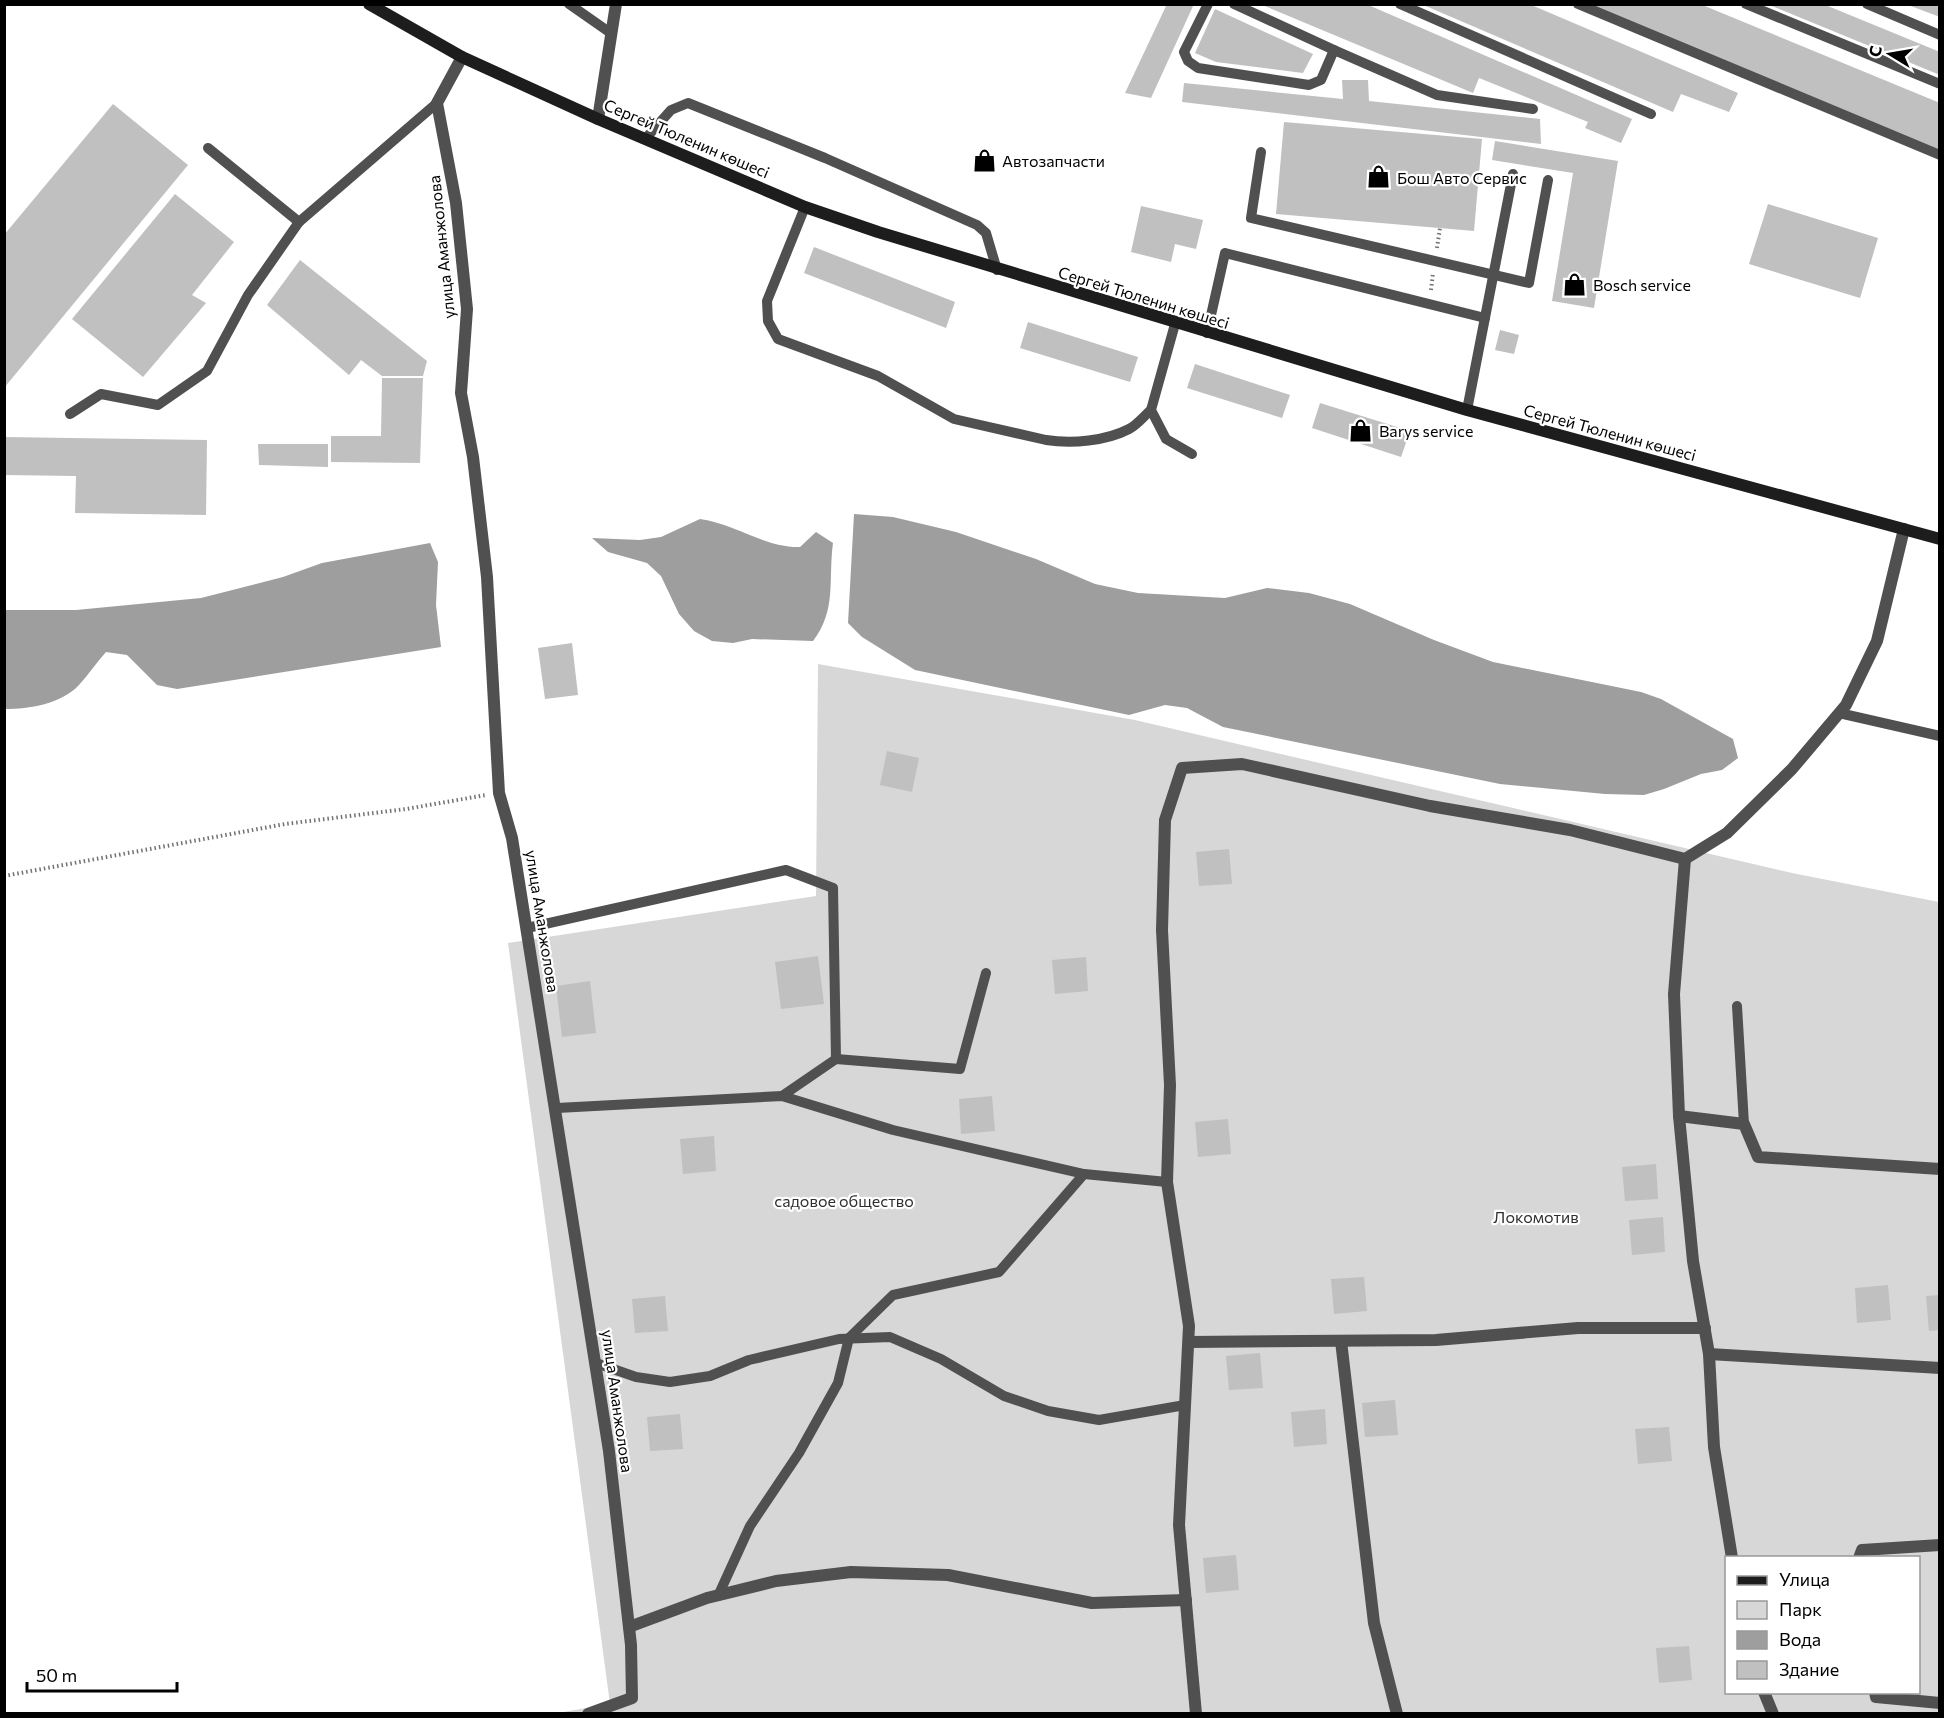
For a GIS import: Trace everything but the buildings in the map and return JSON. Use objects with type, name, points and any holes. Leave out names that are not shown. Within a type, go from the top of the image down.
[{"type":"main road","name":"Сергей Тюленин көшесі","points":[[369,4],[462,57],[598,119],[805,207],[997,270],[1467,410],[1940,539]]},
{"type":"street","points":[[598,119],[616,4]]},
{"type":"street","points":[[437,103],[462,57]]},
{"type":"street","name":"улица Аманжолова","points":[[437,103],[456,203],[466,309],[461,393],[473,457],[488,577],[499,793],[512,838],[557,1108],[609,1450],[629,1627],[632,1698],[588,1713]]},
{"type":"street","points":[[1196,1713],[1179,1524],[1190,1326],[1167,1182],[1170,1086],[1162,930],[1165,820],[1182,768],[1242,764],[1430,806],[1570,830],[1685,859],[1727,833],[1792,770],[1839,713],[1877,641],[1904,529]]},
{"type":"street","points":[[1685,859],[1674,994],[1679,1116],[1693,1261],[1709,1354],[1714,1447],[1732,1556]]},
{"type":"street","points":[[1679,1116],[1744,1124],[1758,1157],[1940,1169]]},
{"type":"street","points":[[1189,1342],[1436,1340],[1578,1328],[1705,1328]]},
{"type":"street","points":[[1341,1341],[1374,1623],[1397,1713]]},
{"type":"street","points":[[1709,1354],[1940,1368]]},
{"type":"street","points":[[1859,1556],[1862,1550],[1940,1545]]},
{"type":"street","points":[[629,1627],[718,1596],[776,1581],[851,1572],[948,1575],[1092,1603],[1186,1600]]},
{"type":"street","points":[[1765,1694],[1773,1713]]},
{"type":"street","points":[[1875,1694],[1876,1697],[1940,1704]]},
{"type":"lane","points":[[570,4],[612,34]]},
{"type":"lane","points":[[1208,4],[1184,52],[1188,61],[1198,68],[1309,86],[1321,80],[1334,50]]},
{"type":"lane","points":[[1234,4],[1437,95],[1533,109]]},
{"type":"lane","points":[[1400,4],[1651,114]]},
{"type":"lane","points":[[1578,4],[1940,155]]},
{"type":"lane","points":[[1746,4],[1940,84]]},
{"type":"lane","points":[[1867,4],[1940,35]]},
{"type":"lane","points":[[70,414],[101,394],[158,405],[207,371],[248,295],[299,222],[437,103]]},
{"type":"lane","points":[[646,138],[671,110],[688,103],[825,158],[977,225],[986,233],[997,270]]},
{"type":"lane","points":[[208,148],[299,222]]},
{"type":"lane","points":[[1261,152],[1251,218],[1529,283],[1548,180]]},
{"type":"lane","points":[[1467,410],[1513,174]]},
{"type":"lane","points":[[805,207],[767,301],[768,321],[778,339],[878,376],[954,419],[1059,442],[1106,438],[1131,428],[1150,410],[1175,324]]},
{"type":"lane","points":[[1207,333],[1225,253],[1485,318]]},
{"type":"lane","points":[[1150,410],[1166,439],[1192,454]]},
{"type":"lane","points":[[1839,713],[1940,736]]},
{"type":"lane","points":[[527,928],[786,870],[833,888],[836,1059]]},
{"type":"lane","points":[[782,1096],[836,1059],[960,1069],[986,973]]},
{"type":"lane","points":[[1737,1006],[1744,1124]]},
{"type":"lane","points":[[557,1108],[782,1096],[893,1130],[1084,1174],[1167,1182]]},
{"type":"lane","points":[[718,1596],[750,1526],[799,1453],[838,1383],[849,1338],[893,1295],[999,1272],[1084,1174]]},
{"type":"lane","points":[[596,1363],[636,1377],[670,1382],[710,1376],[749,1360],[849,1338],[890,1337],[941,1359],[1004,1396],[1047,1412],[1099,1420],[1185,1405]]},
{"type":"path","points":[[4,876],[285,824],[406,809],[499,793]]},
{"type":"green space","points":[[818,664],[1135,720],[1792,873],[1939,902],[1939,1713],[557,1713],[610,1704],[508,943],[816,896]]},
{"type":"water","points":[[854,514],[893,517],[956,532],[1036,559],[1095,584],[1138,593],[1225,598],[1267,588],[1309,593],[1350,604],[1493,662],[1641,692],[1661,699],[1733,739],[1738,758],[1722,770],[1701,774],[1644,795],[1605,794],[1500,784],[1223,727],[1187,708],[1165,705],[1129,715],[915,670],[862,637],[848,623]]},
{"type":"water","points":[[700,519],[775,544],[800,547],[816,532],[833,543],[829,606],[821,629],[813,641],[752,639],[733,643],[712,641],[694,631],[679,614],[661,576],[647,563],[608,552],[592,538],[640,540],[661,537]]},
{"type":"water","points":[[430,543],[438,562],[436,605],[441,647],[177,689],[157,685],[127,655],[106,652],[79,685],[63,697],[44,704],[5,709],[5,610],[76,610],[201,598],[283,577],[322,563]]},
{"type":"place","name":"Автозапчасти","points":[[984,160]]},
{"type":"place","name":"Бош Авто Сервис","points":[[1379,177]]},
{"type":"place","name":"Bosch service","points":[[1575,284]]},
{"type":"place","name":"Barys service","points":[[1361,430]]},
{"type":"park label","name":"садовое общество","points":[[844,1200]]},
{"type":"park label","name":"Локомотив","points":[[1536,1216]]}]
